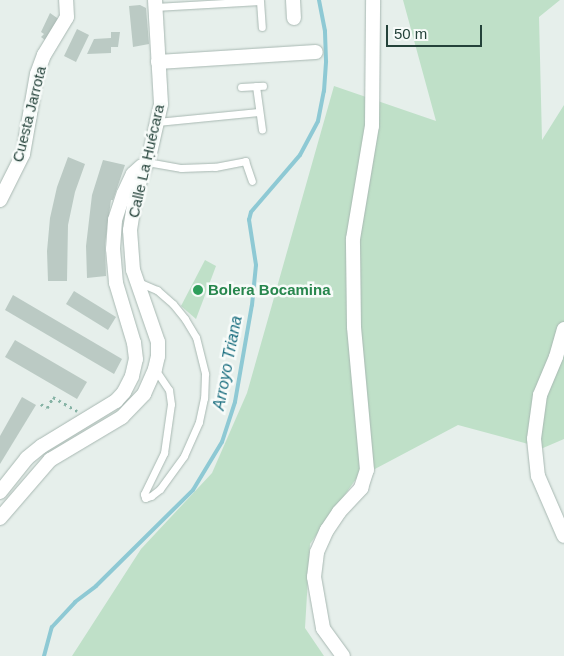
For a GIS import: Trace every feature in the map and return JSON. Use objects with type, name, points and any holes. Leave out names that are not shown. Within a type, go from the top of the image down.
[{"type":"street","name":"Cuesta Jarrota","points":[[0,200],[23,154],[37,74],[44,55],[67,17],[66,0]]},
{"type":"street","points":[[293,0],[294,18]]},
{"type":"street","points":[[343,656],[323,628],[314,577],[317,552],[327,530],[339,512],[361,488],[367,470],[354,327],[352,239],[372,126],[373,0]]},
{"type":"street","name":"Calle La Ḥuécara","points":[[0,518],[50,460],[122,417],[144,394],[155,369],[158,356],[158,342],[133,270],[130,230],[136,192],[147,162],[161,104],[155,3]]},
{"type":"street","points":[[158,62],[316,52]]},
{"type":"street","points":[[0,492],[27,458],[42,446],[116,401],[124,392],[132,376],[136,359],[134,343],[116,283],[113,249],[115,220],[133,174],[147,162]]},
{"type":"street","points":[[564,329],[556,358],[540,395],[534,439],[538,476],[564,536]]},
{"type":"lane","points":[[155,3],[260,1],[262,27]]},
{"type":"lane","points":[[241,87],[259,86],[259,112],[262,130]]},
{"type":"lane","points":[[157,122],[259,112]]},
{"type":"lane","points":[[147,162],[181,168],[215,167],[245,161],[252,181]]},
{"type":"lane","points":[[137,282],[157,290],[173,304],[185,319],[196,337],[205,374],[204,398],[199,422],[184,456],[160,489],[145,498],[144,494],[164,453],[171,404],[169,390],[155,369]]},
{"type":"path","points":[[40,404],[47,408],[53,397],[78,412]]},
{"type":"green space","points":[[403,0],[560,0],[539,17],[542,140],[564,105],[564,439],[543,448],[458,425],[356,479],[310,544],[305,628],[324,656],[72,656],[141,549],[212,473],[247,393],[334,86],[436,121]]},
{"type":"green space","name":"Bolera Bocamina","points":[[205,260],[216,266],[196,319],[181,306]]},
{"type":"building","points":[[140,5],[146,8],[149,44],[133,47],[129,6]]},
{"type":"building","points":[[50,13],[60,20],[45,40],[41,37],[44,34],[41,32]]},
{"type":"building","points":[[77,29],[89,35],[76,62],[64,56]]},
{"type":"building","points":[[111,32],[120,32],[118,47],[111,47],[111,53],[87,54],[94,39],[111,38]]},
{"type":"building","points":[[68,157],[85,164],[75,192],[68,225],[67,281],[48,281],[47,251],[50,218],[57,187]]},
{"type":"building","points":[[103,160],[125,165],[113,200],[111,200],[105,244],[106,276],[87,278],[86,246],[92,195]]},
{"type":"building","points":[[74,291],[116,317],[108,330],[66,304]]},
{"type":"building","points":[[13,295],[122,359],[114,374],[5,310]]},
{"type":"building","points":[[15,340],[87,382],[77,399],[5,357]]},
{"type":"building","points":[[22,397],[36,405],[0,464],[0,436]]},
{"type":"waterway","name":"Arroyo Triana","points":[[44,656],[52,627],[75,602],[96,586],[193,490],[222,442],[235,402],[252,305],[256,265],[249,220],[251,212],[300,155],[318,121],[324,91],[326,61],[325,31],[319,0]]},
{"type":"place","name":"Bolera Bocamina","points":[[198,290]]}]
